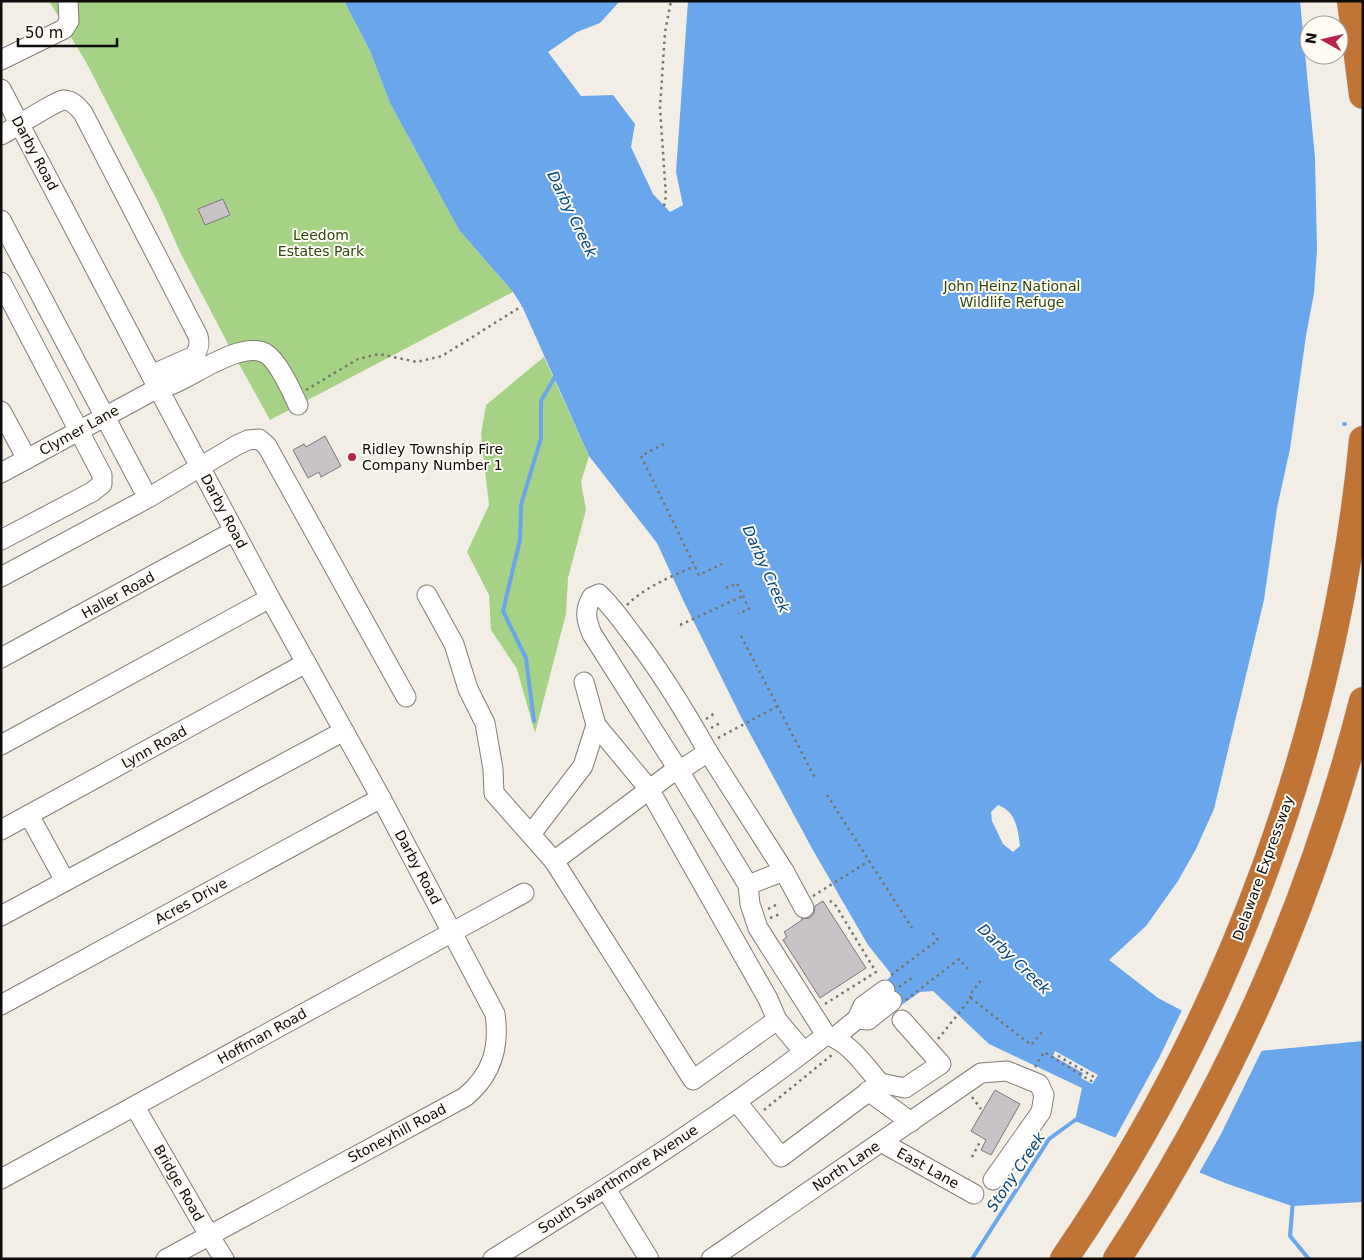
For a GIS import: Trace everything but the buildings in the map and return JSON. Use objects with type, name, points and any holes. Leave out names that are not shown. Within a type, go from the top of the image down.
[{"type":"highway","points":[[1351,1],[1363,95]]},
{"type":"highway","name":"Delaware Expressway","points":[[1070,1250],[1108,1192],[1180,1064],[1221,978],[1275,843],[1311,723],[1338,612],[1363,440]]},
{"type":"highway","points":[[1117,1259],[1198,1126],[1222,1081],[1281,952],[1336,796],[1363,701]]},
{"type":"street","points":[[1,60],[64,29],[69,22],[68,1]]},
{"type":"street","name":"Darby Road","points":[[1,88],[154,382],[452,931]]},
{"type":"street","points":[[1,135],[55,102],[63,100],[77,106],[88,122],[200,343],[194,356],[154,382]]},
{"type":"street","points":[[1,220],[142,487]]},
{"type":"street","points":[[1,282],[102,475],[102,484],[92,492],[1,540]]},
{"type":"street","points":[[154,382],[171,385],[238,352],[255,350],[266,353],[274,362],[296,401]]},
{"type":"street","name":"Clymer Lane","points":[[1,473],[105,416],[154,382]]},
{"type":"street","points":[[1,411],[27,459]]},
{"type":"street","points":[[1,577],[148,498],[248,440],[259,439],[268,446],[406,697]]},
{"type":"street","name":"Haller Road","points":[[1,658],[234,531]]},
{"type":"street","points":[[804,908],[713,745],[686,713],[642,647],[617,615],[599,594],[592,597],[588,605],[586,619],[592,634],[679,771],[748,886],[750,904],[758,928],[831,1042],[855,1054],[874,1087],[911,1122]]},
{"type":"street","points":[[427,595],[454,644],[468,689],[485,724],[493,769],[494,794],[554,861],[693,1080],[777,1020]]},
{"type":"street","points":[[1,745],[270,598]]},
{"type":"street","name":"Lynn Road","points":[[1,830],[306,663]]},
{"type":"street","points":[[584,682],[596,726],[649,789],[768,999],[777,1020],[804,1052]]},
{"type":"street","points":[[531,834],[583,766],[596,726]]},
{"type":"street","points":[[1,916],[344,731]]},
{"type":"street","points":[[554,861],[649,789],[670,774],[679,771],[713,745]]},
{"type":"street","name":"Acres Drive","points":[[1,1005],[381,798]]},
{"type":"street","points":[[29,815],[64,881]]},
{"type":"street","points":[[748,886],[784,872]]},
{"type":"street","name":"Hoffman Road","points":[[1,1179],[524,893]]},
{"type":"street","name":"Stoneyhill Road","points":[[166,1259],[464,1097],[480,1082],[497,1045],[496,1014],[452,931]]},
{"type":"street","points":[[740,1100],[781,1157],[874,1087],[905,1088],[941,1064],[894,998]]},
{"type":"street","name":"South Swarthmore Avenue","points":[[493,1259],[606,1189],[740,1100],[804,1052],[831,1042],[857,1019],[868,1020],[894,998]]},
{"type":"street","name":"North Lane","points":[[711,1259],[942,1100],[976,1088],[1007,1071],[1028,1079]]},
{"type":"street","points":[[993,1180],[1041,1112],[1044,1095],[1038,1084],[1028,1079]]},
{"type":"street","name":"Bridge Road","points":[[135,1107],[224,1259]]},
{"type":"street","name":"East Lane","points":[[882,1142],[974,1194]]},
{"type":"street","points":[[606,1189],[649,1259]]},
{"type":"path","points":[[664,206],[666,196],[660,108],[665,32],[671,1]]},
{"type":"path","points":[[296,401],[358,359],[379,354],[417,362],[442,356],[522,306]]},
{"type":"path","points":[[664,444],[641,456],[699,574],[722,564]]},
{"type":"path","points":[[617,615],[637,595],[648,588],[695,566]]},
{"type":"path","points":[[726,588],[737,583],[749,609],[738,614]]},
{"type":"path","points":[[680,624],[743,596]]},
{"type":"path","points":[[741,636],[815,778]]},
{"type":"path","points":[[713,745],[778,706]]},
{"type":"path","points":[[827,796],[912,928]]},
{"type":"path","points":[[821,892],[869,861]]},
{"type":"path","points":[[822,1006],[876,972],[836,906],[827,898]]},
{"type":"path","points":[[894,998],[938,940],[931,930]]},
{"type":"path","points":[[894,998],[959,959],[968,969]]},
{"type":"path","points":[[944,1032],[971,998],[969,996],[981,980]]},
{"type":"path","points":[[971,998],[1031,1045],[1044,1030]]},
{"type":"path","points":[[761,1112],[831,1042]]},
{"type":"path","points":[[1028,1079],[1044,1052],[1091,1081],[1094,1077],[1055,1054]]},
{"type":"path","points":[[972,1157],[981,1140]]},
{"type":"green space","name":"Leedom Estates Park","points":[[49,1],[344,1],[370,51],[390,103],[459,230],[513,292],[270,420],[180,252],[158,202],[86,62]]},
{"type":"green space","points":[[544,357],[589,456],[581,482],[586,510],[568,578],[566,614],[535,733],[517,669],[491,630],[489,595],[467,552],[489,505],[481,434],[486,405]]},
{"type":"water","name":"John Heinz National Wildlife Refuge","points":[[344,1],[620,1],[600,23],[577,32],[548,52],[581,96],[613,95],[635,124],[631,147],[653,194],[670,212],[683,205],[676,172],[688,1],[1300,1],[1301,15],[1299,15],[1299,65],[1306,65],[1315,158],[1317,250],[1314,293],[1290,449],[1277,508],[1264,600],[1214,809],[1196,849],[1178,881],[1146,926],[1109,960],[1158,998],[1259,1051],[1363,1041],[1363,1202],[1292,1206],[1225,1183],[1075,1121],[1082,1088],[989,1044],[933,991],[920,992],[897,1008],[882,985],[892,975],[868,945],[814,852],[741,717],[657,543],[589,456],[522,306],[513,292],[459,230],[390,103],[370,51]],"holes":[[[998,805],[1009,812],[1015,822],[1020,846],[1013,852],[1003,844],[992,821],[991,812]]]},
{"type":"pier","points":[[1183,1008],[1260,1049],[1263,1048],[1221,1134],[1198,1175],[1114,1140],[1160,1056]]},
{"type":"pier","points":[[1055,1051],[1098,1075],[1092,1084],[1081,1078],[1083,1073],[1053,1056]]},
{"type":"waterway","points":[[534,721],[526,658],[503,611],[520,540],[521,505],[541,438],[541,401],[556,375]]},
{"type":"waterway","name":"Stony Creek","points":[[972,1259],[1049,1139],[1078,1118]]},
{"type":"waterway","points":[[1293,1200],[1290,1236],[1309,1259]]},
{"type":"place","name":"Ridley Township Fire Company Number 1","points":[[352,457]]},
{"type":"water label","name":"Darby Creek","points":[[572,214]]},
{"type":"water label","name":"Darby Creek","points":[[766,569]]},
{"type":"water label","name":"Darby Creek","points":[[1014,959]]}]
